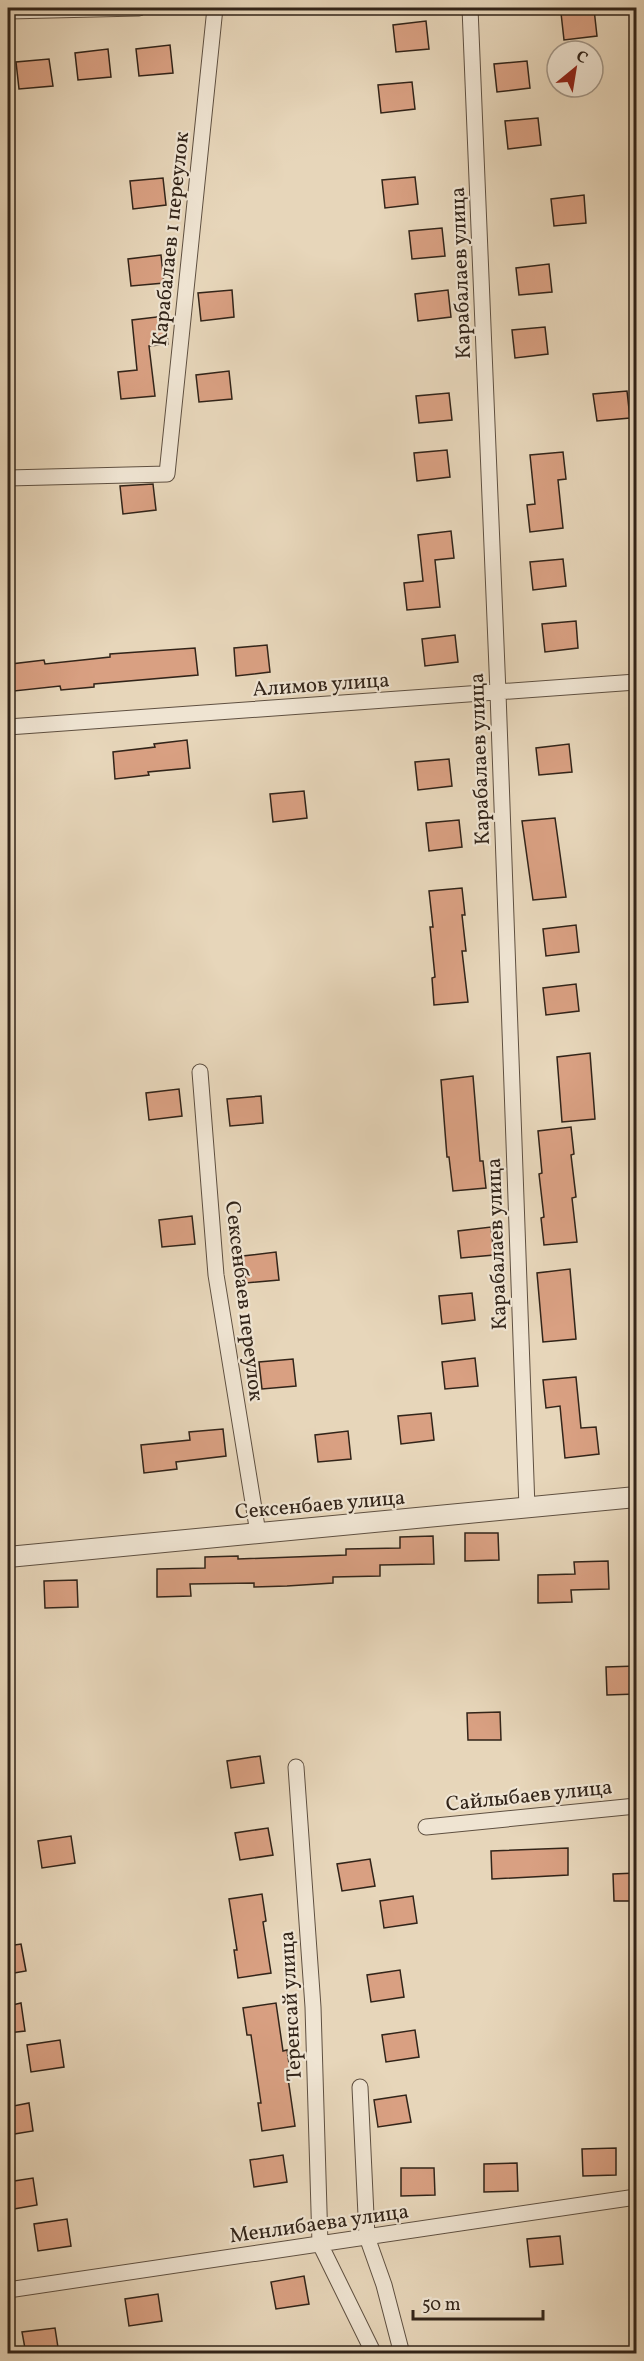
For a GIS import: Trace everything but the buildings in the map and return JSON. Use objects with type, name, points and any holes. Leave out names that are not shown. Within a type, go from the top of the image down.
[{"type":"street","points":[[8,11],[139,8]]},
{"type":"street","name":"Карабалаев 1 переулок","points":[[8,478],[167,474],[215,8]]},
{"type":"street","name":"Карабалаев улица","points":[[470,8],[498,693],[527,1508]]},
{"type":"street","name":"Алимов улица","points":[[8,727],[636,682]]},
{"type":"street","name":"Сексенбаев переулок","points":[[200,1072],[216,1275],[258,1533]]},
{"type":"street","name":"Сексенбаев улица","points":[[8,1557],[636,1497]]},
{"type":"street","name":"Теренсай улица","points":[[296,1767],[313,2007],[320,2244]]},
{"type":"street","name":"Сайлыбаев улица","points":[[426,1827],[636,1806]]},
{"type":"street","points":[[360,2087],[367,2237],[384,2285],[402,2354]]},
{"type":"street","name":"Менлибаева улица","points":[[8,2290],[636,2197]]},
{"type":"street","points":[[320,2244],[374,2354]]}]
